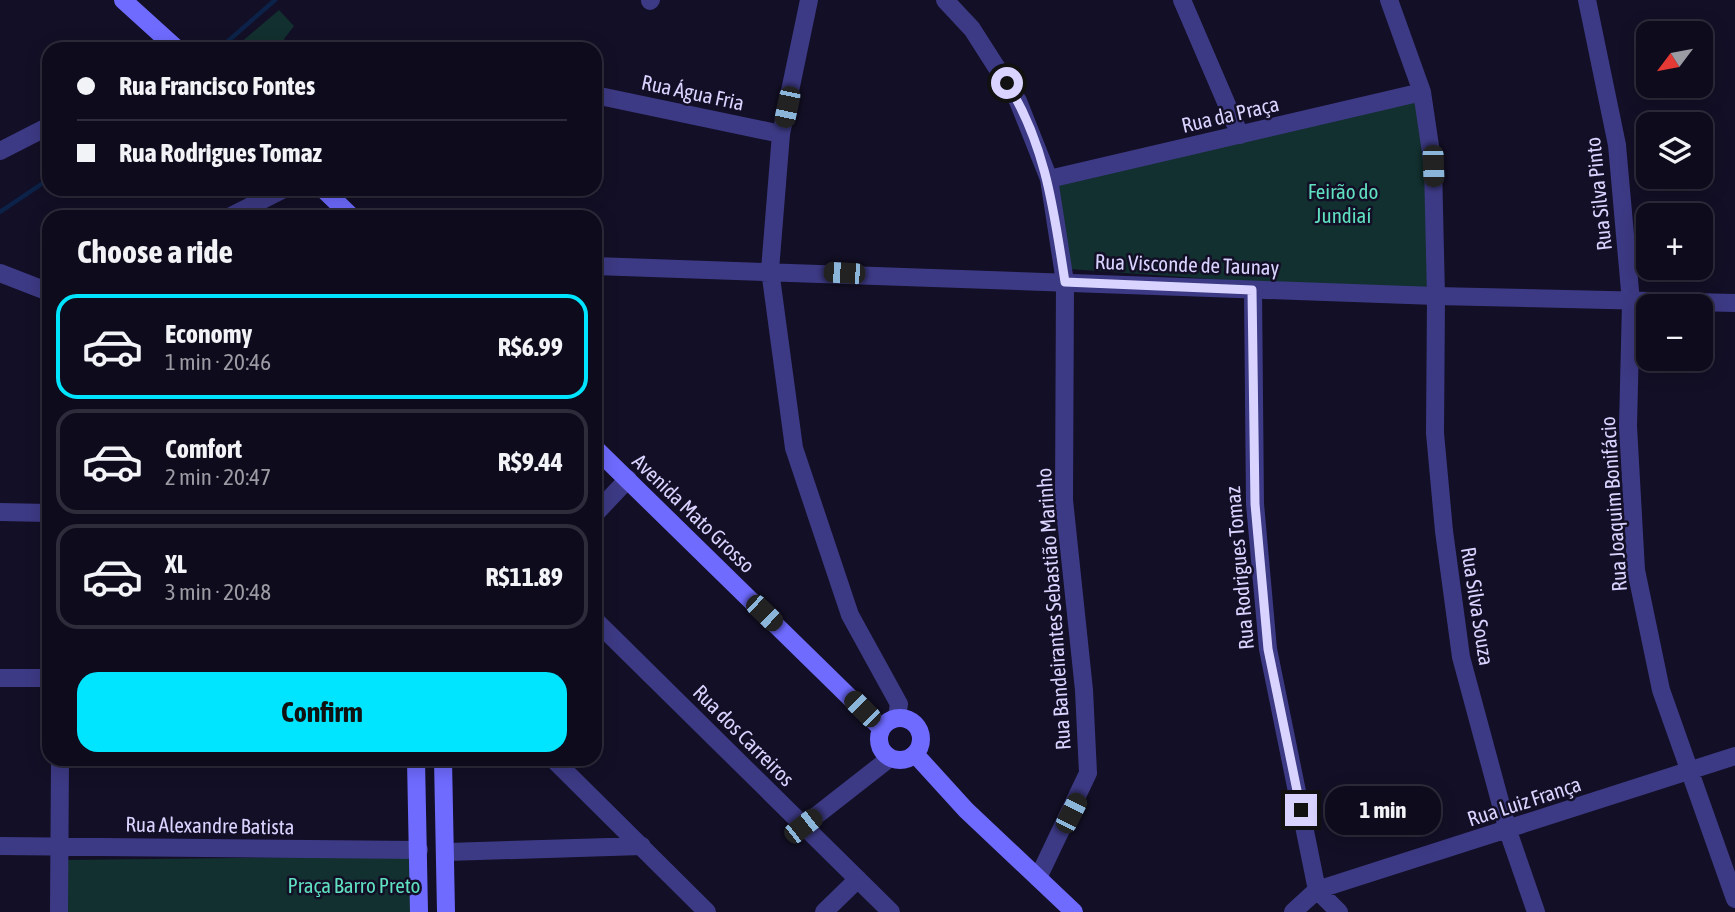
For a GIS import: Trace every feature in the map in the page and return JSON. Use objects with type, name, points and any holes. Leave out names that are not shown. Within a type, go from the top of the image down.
[{"type":"main road","points":[[123,0],[169,42]]},
{"type":"main road","points":[[330,196],[345,210]]},
{"type":"main road","name":"Avenida Mato Grosso","points":[[602,455],[881,728]]},
{"type":"main road","points":[[897,717],[910,720],[919,729],[921,743],[915,754],[903,760],[890,758],[879,741],[881,728],[897,717]]},
{"type":"main road","points":[[915,754],[966,810],[1074,912]]},
{"type":"main road","points":[[416,766],[419,912]]},
{"type":"main road","points":[[443,766],[447,852],[446,912]]},
{"type":"street","points":[[809,0],[781,134],[770,270],[794,448],[850,615],[899,704],[897,717]]},
{"type":"street","name":"Rua Bandeirantes Sebastião Marinho","points":[[945,0],[972,29],[1018,101],[1049,179],[1065,282],[1064,500],[1084,690],[1088,773],[1038,878]]},
{"type":"street","points":[[1182,0],[1240,135]]},
{"type":"street","name":"Rua Silva Souza","points":[[1388,0],[1422,92],[1433,166],[1435,433],[1444,531],[1461,657],[1508,831],[1536,912]]},
{"type":"street","name":"Rua Silva Pinto","points":[[1587,0],[1617,145],[1631,302]]},
{"type":"street","name":"Rua da Praça","points":[[1049,179],[1422,92]]},
{"type":"street","name":"Rua Água Fria","points":[[602,96],[781,134]]},
{"type":"street","points":[[0,151],[42,130]]},
{"type":"street","points":[[243,210],[270,196]]},
{"type":"street","name":"Rua Visconde de Taunay","points":[[602,265],[1252,290],[1735,303]]},
{"type":"street","points":[[0,273],[42,289]]},
{"type":"street","name":"Rua Rodrigues Tomaz","points":[[1252,290],[1255,504],[1268,649],[1317,891]]},
{"type":"street","name":"Rua Joaquim Bonifácio","points":[[1631,302],[1628,426],[1636,570],[1661,690],[1687,771],[1735,899]]},
{"type":"street","points":[[602,507],[628,479]]},
{"type":"street","points":[[0,512],[42,513]]},
{"type":"street","name":"Rua dos Carreiros","points":[[602,627],[891,912]]},
{"type":"street","points":[[0,678],[42,678]]},
{"type":"street","name":"Rua Luiz França","points":[[1293,912],[1317,891],[1735,756]]},
{"type":"street","points":[[803,826],[890,758]]},
{"type":"street","points":[[59,912],[60,766]]},
{"type":"street","points":[[560,766],[707,912]]},
{"type":"street","name":"Rua Alexandre Batista","points":[[0,846],[419,850]]},
{"type":"street","points":[[447,852],[642,846]]},
{"type":"street","points":[[824,912],[858,879]]},
{"type":"street","points":[[1317,891],[1339,912]]},
{"type":"green space","points":[[279,10],[294,26],[284,39],[286,42],[241,42]]},
{"type":"green space","name":"Feirão do Jundiaí","points":[[1418,98],[1437,295],[1069,269],[1051,181]]},
{"type":"green space","name":"Praça Barro Preto","points":[[417,856],[415,912],[65,912],[64,860]]},
{"type":"waterway","points":[[227,42],[275,0]]},
{"type":"waterway","points":[[0,212],[42,184]]},
{"type":"route","points":[[1007,83],[1018,101],[1049,179],[1065,282],[1252,290],[1255,504],[1268,649],[1301,810]]}]
